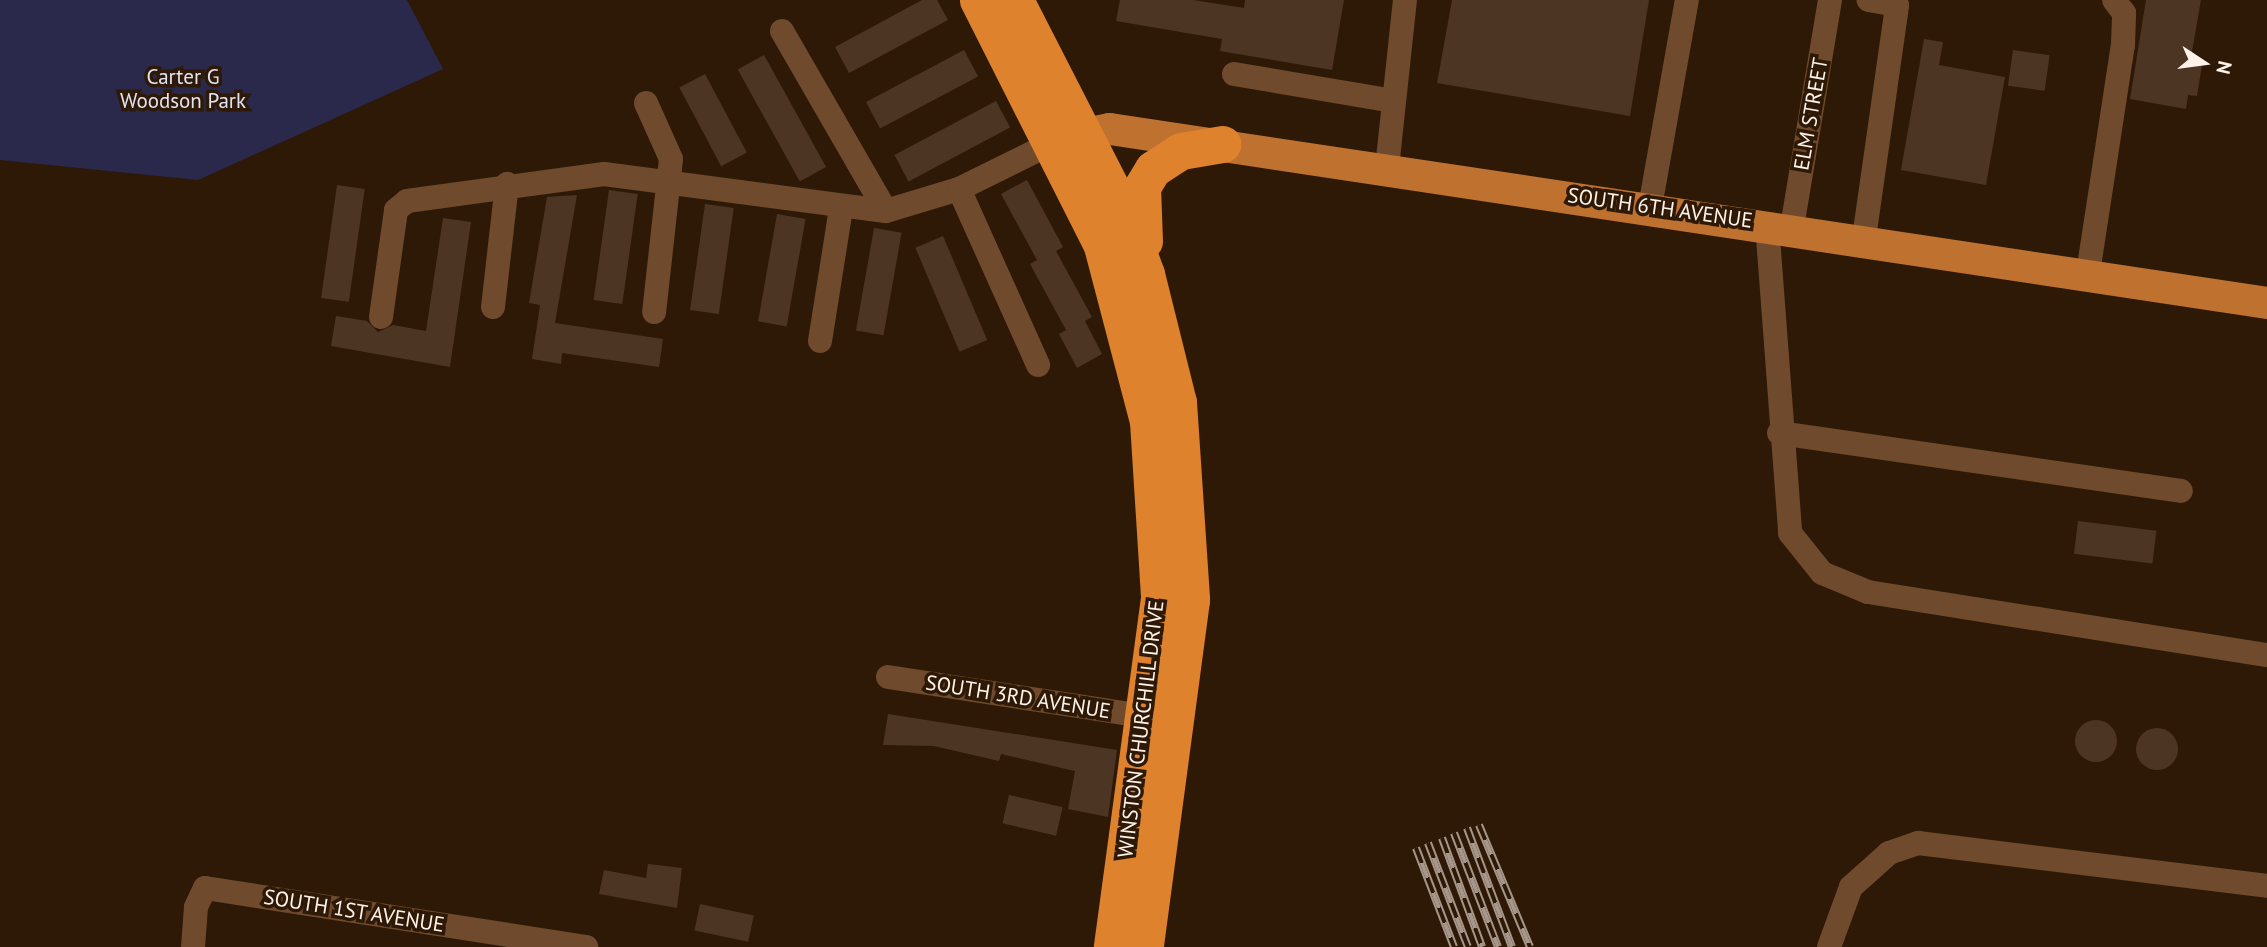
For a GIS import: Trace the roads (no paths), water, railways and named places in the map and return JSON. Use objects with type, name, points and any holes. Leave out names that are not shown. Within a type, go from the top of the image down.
[{"type":"highway","name":"WINSTON CHURCHILL DRIVE","points":[[978,0],[1070,137],[1146,274],[1186,468],[1191,600],[1112,947]]},
{"type":"highway","name":"WINSTON CHURCHILL DRIVE","points":[[1015,0],[1070,137],[1148,421],[1159,564],[1163,719],[1145,947]]},
{"type":"highway","points":[[1146,274],[1141,203],[1146,178],[1181,151],[1222,144]]},
{"type":"main road","name":"SOUTH 6TH AVENUE","points":[[1070,137],[1110,129],[1222,144],[1864,238],[2267,303]]},
{"type":"street","points":[[1387,168],[1405,0]]},
{"type":"street","points":[[1650,207],[1687,0]]},
{"type":"street","name":"ELM STREET","points":[[1830,0],[1780,226],[1779,433],[1790,533],[1806,560],[1840,583],[2267,655]]},
{"type":"street","points":[[1864,238],[1897,5],[1868,0]]},
{"type":"street","points":[[2088,273],[2123,44],[2124,13],[2114,0]]},
{"type":"street","points":[[782,31],[886,211]]},
{"type":"street","points":[[1234,74],[1393,101]]},
{"type":"street","points":[[646,103],[666,142],[671,181],[654,312]]},
{"type":"street","points":[[381,317],[401,203],[508,184],[604,174],[671,181],[841,208],[886,211],[959,189],[1070,137]]},
{"type":"street","points":[[493,307],[508,184]]},
{"type":"street","points":[[959,189],[1038,365]]},
{"type":"street","points":[[820,341],[841,208]]},
{"type":"street","points":[[1779,433],[2181,491]]},
{"type":"street","name":"SOUTH 3RD AVENUE","points":[[888,677],[1163,719]]},
{"type":"street","points":[[1829,947],[1851,887],[1889,853],[1918,843],[2267,886]]},
{"type":"street","name":"SOUTH 1ST AVENUE","points":[[193,947],[195,907],[205,888],[586,947]]},
{"type":"railway","points":[[1479,825],[1530,947]]},
{"type":"railway","points":[[1467,828],[1512,947]]},
{"type":"railway","points":[[1454,833],[1498,947]]},
{"type":"railway","points":[[1442,838],[1482,947]]},
{"type":"railway","points":[[1428,843],[1468,947]]},
{"type":"railway","points":[[1416,848],[1454,947]]},
{"type":"park label","name":"Carter G Woodson Park","points":[[183,89]]}]
